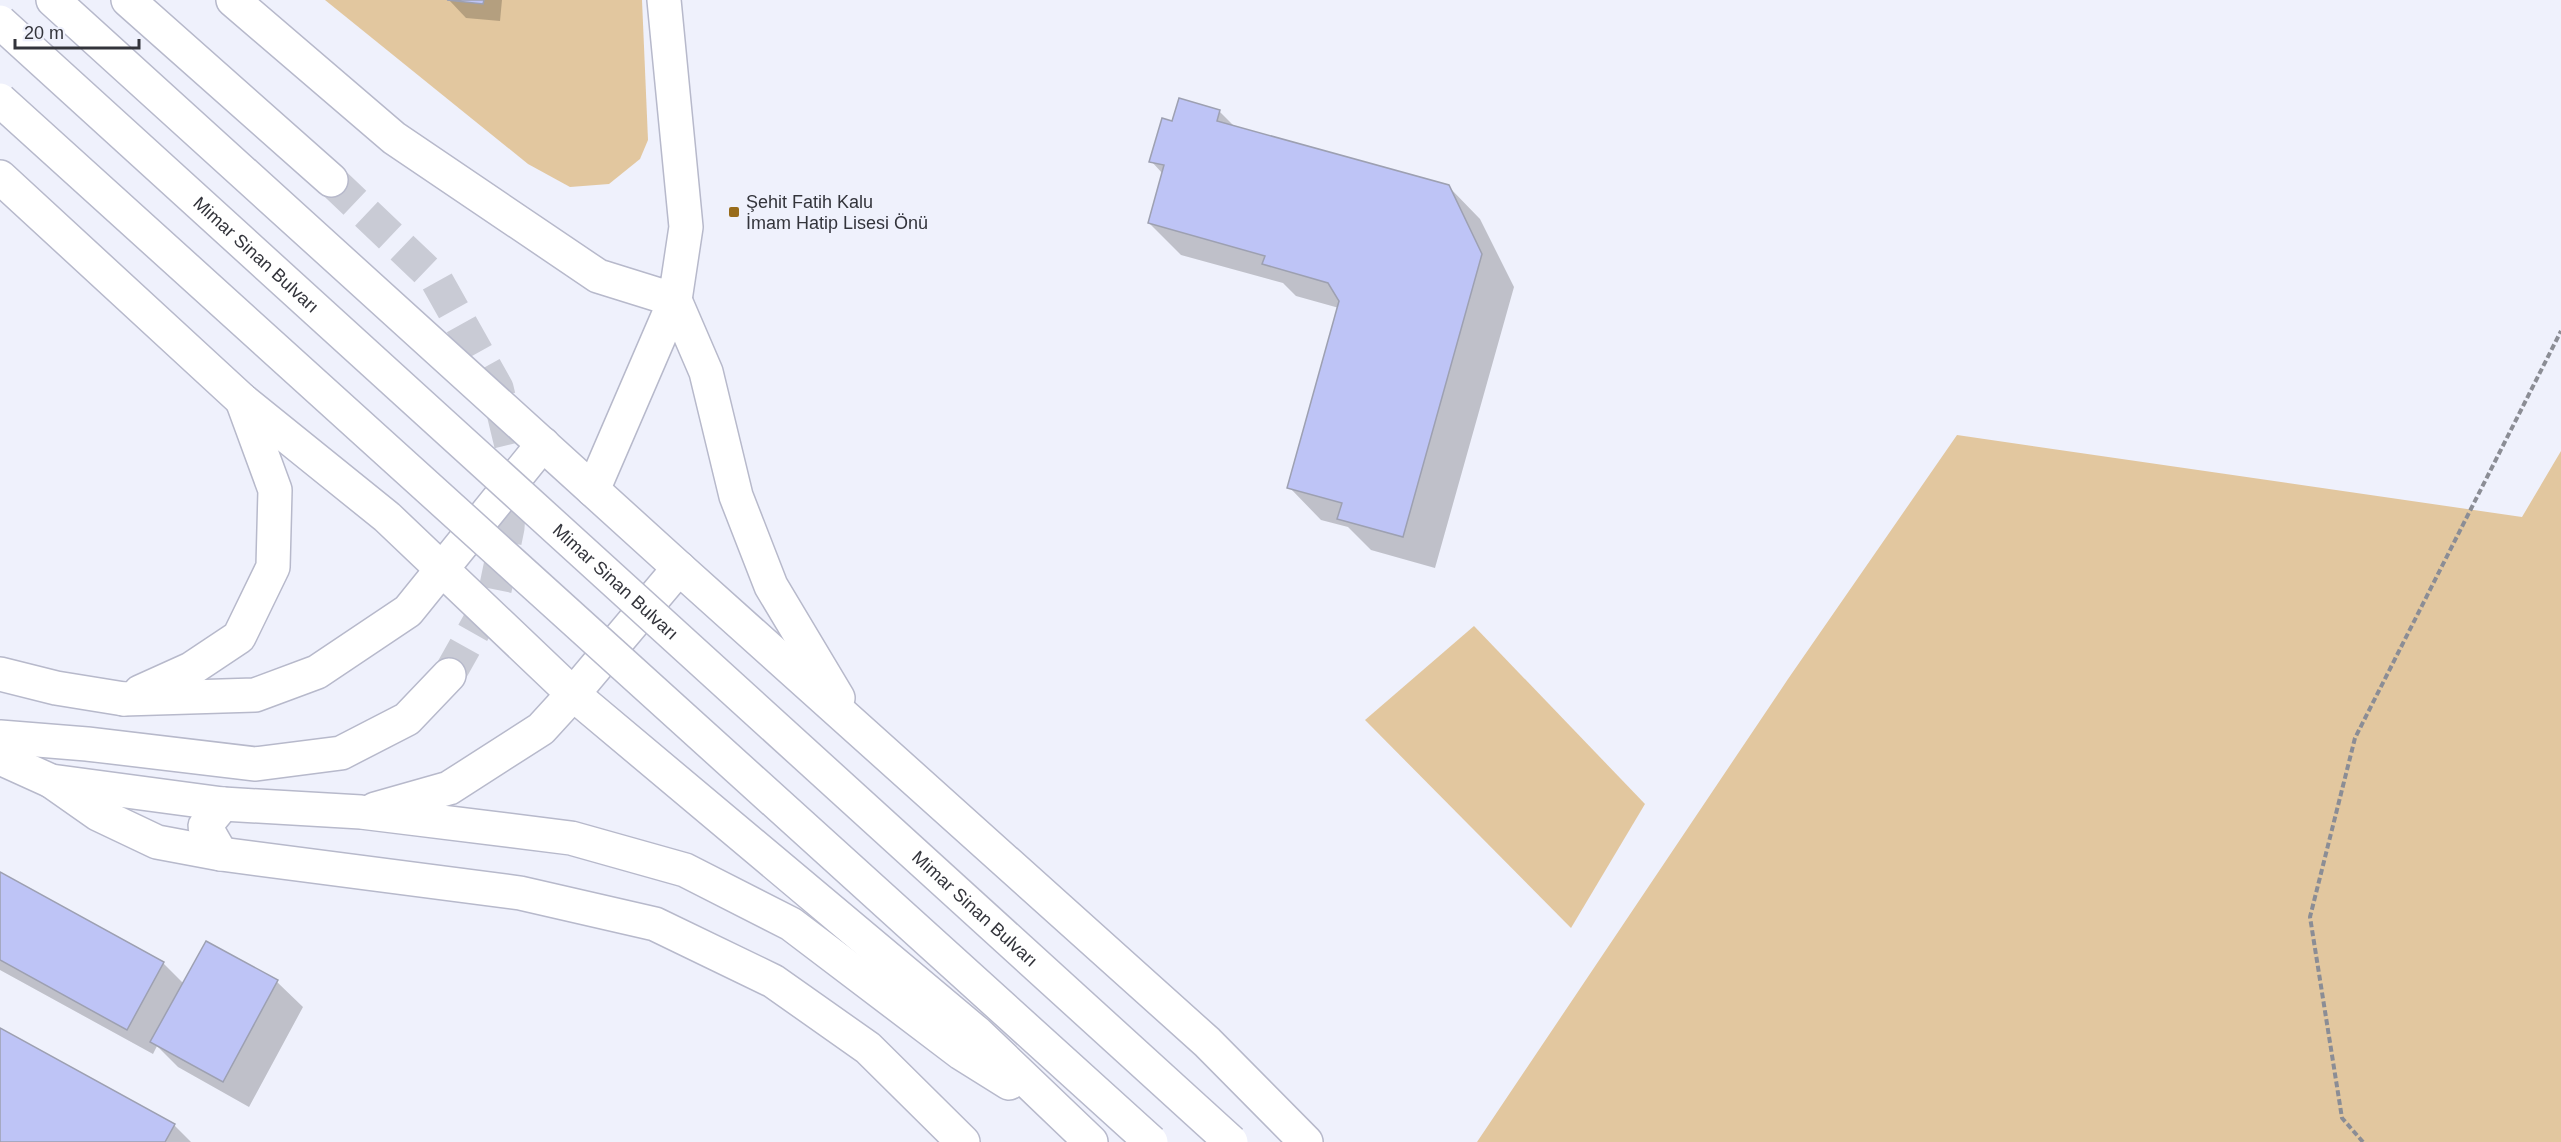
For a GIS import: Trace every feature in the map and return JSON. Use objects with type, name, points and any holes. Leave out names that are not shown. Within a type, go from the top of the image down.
[{"type":"main road","points":[[53,0],[679,568],[1207,1042],[1305,1142]]},
{"type":"main road","points":[[128,0],[331,180]]},
{"type":"main road","points":[[233,0],[404,145],[598,276],[675,300],[706,372],[736,496],[771,586],[855,726]]},
{"type":"main road","points":[[593,490],[675,300],[686,228],[664,0]]},
{"type":"main road","name":"Mimar Sinan Bulvarı","points":[[0,22],[1231,1142]]},
{"type":"main road","points":[[0,100],[1151,1142]]},
{"type":"main road","points":[[0,177],[242,400],[387,517],[573,694],[977,1033],[1091,1142]]},
{"type":"main road","points":[[124,699],[191,669],[239,637],[273,567],[275,490],[242,400]]},
{"type":"main road","points":[[0,674],[56,688],[124,699],[255,695],[317,672],[408,611],[543,444]]},
{"type":"main road","points":[[361,812],[449,788],[541,729],[679,568]]},
{"type":"main road","points":[[0,737],[87,744],[256,764],[341,753],[407,719],[449,675]]},
{"type":"main road","points":[[0,758],[51,781],[98,814],[157,843],[221,854],[520,893],[655,924],[773,981],[868,1048],[963,1142]]},
{"type":"main road","points":[[51,781],[223,804],[361,812],[572,838],[685,870],[791,924],[961,1053],[1062,1115]]},
{"type":"main road","points":[[221,854],[205,826],[223,804]]},
{"type":"path","points":[[2363,1142],[2342,1118],[2310,917],[2355,738],[2561,332]]},
{"type":"shaded area","points":[[325,0],[642,0],[648,140],[640,159],[609,184],[570,187],[528,164]]},
{"type":"shaded area","points":[[1957,435],[2522,517],[2561,451],[2561,1142],[1477,1142],[1788,679]]},
{"type":"shaded area","points":[[1474,626],[1645,804],[1571,928],[1365,720]]},
{"type":"building","points":[[447,0],[484,0],[483,4]]},
{"type":"building","points":[[1179,98],[1220,110],[1217,121],[1449,185],[1482,254],[1403,537],[1337,519],[1342,503],[1287,488],[1339,301],[1328,283],[1262,264],[1265,256],[1148,223],[1164,165],[1149,162],[1162,118],[1172,121]]},
{"type":"building","points":[[0,872],[164,962],[127,1030],[0,960]]},
{"type":"building","points":[[206,941],[278,980],[223,1082],[150,1042]]},
{"type":"building","points":[[0,1028],[175,1124],[165,1142],[0,1142]]},
{"type":"tunnel","points":[[331,180],[437,281],[497,388],[513,454],[508,528],[494,595],[449,675]]},
{"type":"place","name":"Şehit Fatih Kalu İmam Hatip Lisesi Önü","points":[[734,212]]}]
